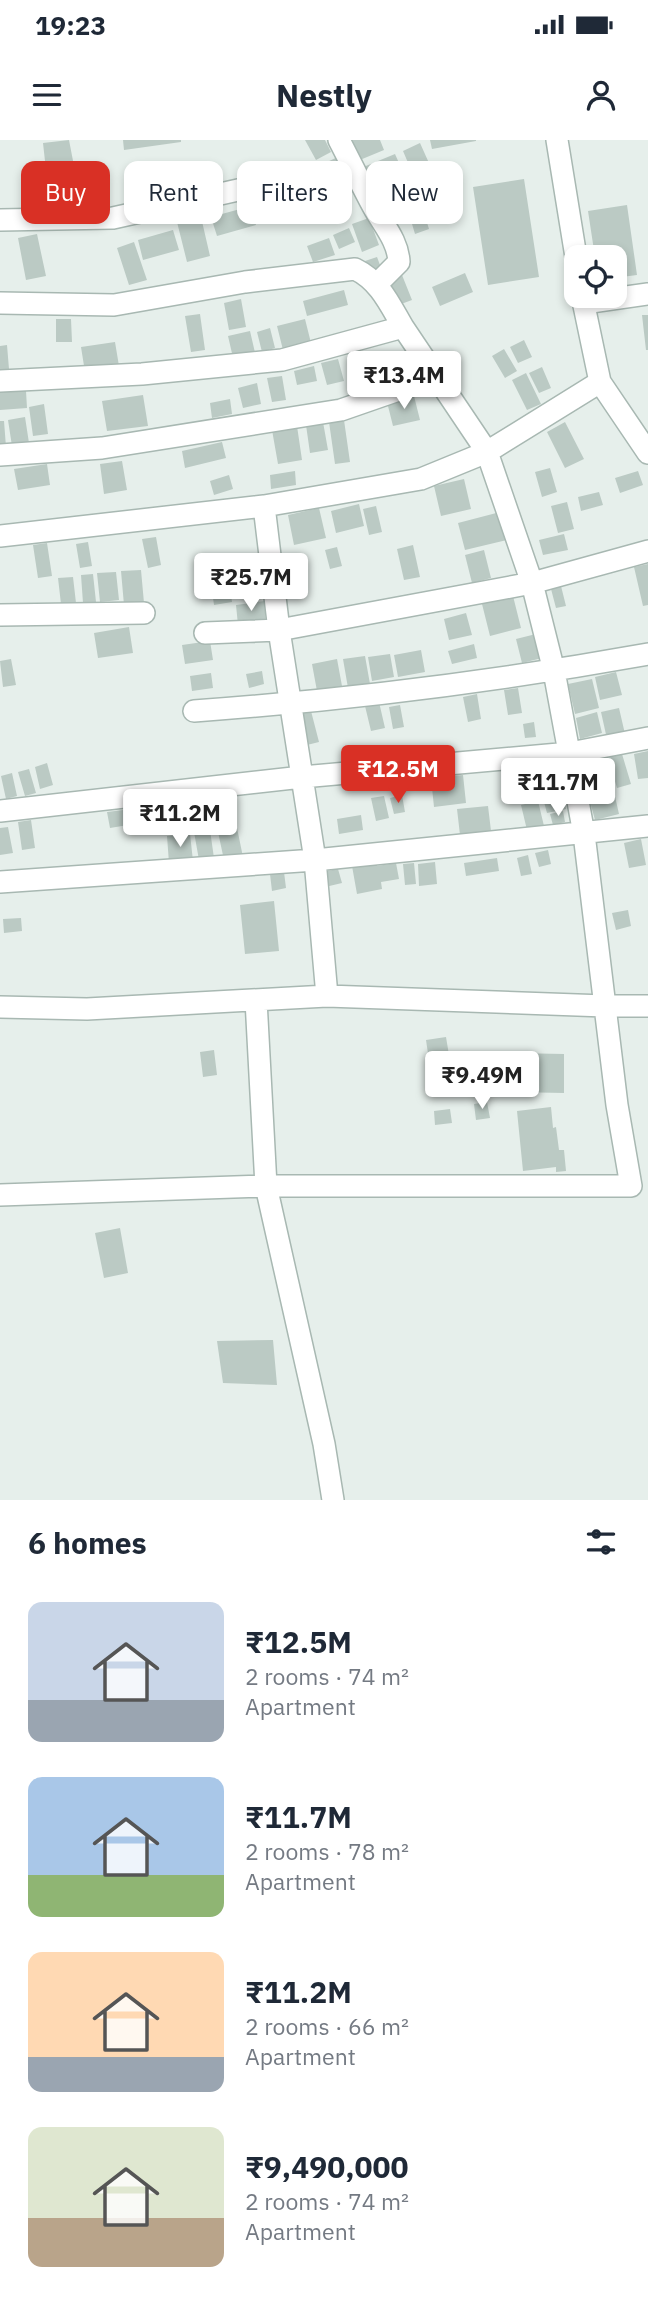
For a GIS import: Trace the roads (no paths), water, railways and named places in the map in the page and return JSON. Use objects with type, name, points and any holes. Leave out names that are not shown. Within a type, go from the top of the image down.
[{"type":"street","points":[[339,140],[399,253],[399,262],[377,284]]},
{"type":"street","points":[[557,140],[574,245]]},
{"type":"street","points":[[0,220],[113,218],[237,190]]},
{"type":"street","points":[[0,303],[114,305],[245,282],[355,269],[377,284],[487,452],[532,583],[554,671],[570,753],[584,834],[617,1105],[639,1186],[266,1186],[0,1195]]},
{"type":"street","points":[[627,296],[648,294]]},
{"type":"street","points":[[585,308],[600,382],[648,453]]},
{"type":"street","points":[[0,382],[142,374],[282,360],[403,327]]},
{"type":"street","points":[[0,454],[103,448],[341,410],[436,377]]},
{"type":"street","points":[[0,536],[264,506],[421,479],[487,452],[600,382]]},
{"type":"street","points":[[264,506],[289,704],[315,860],[327,996]]},
{"type":"street","points":[[205,633],[279,630],[532,583],[648,551]]},
{"type":"street","points":[[0,615],[144,613]]},
{"type":"street","points":[[194,711],[289,704],[554,671],[648,654]]},
{"type":"street","points":[[0,811],[302,778],[570,753],[648,738]]},
{"type":"street","points":[[0,882],[315,860],[648,826]]},
{"type":"street","points":[[0,1007],[87,1009],[327,996],[648,1006]]},
{"type":"street","points":[[256,1000],[266,1186],[324,1444],[333,1500]]}]
